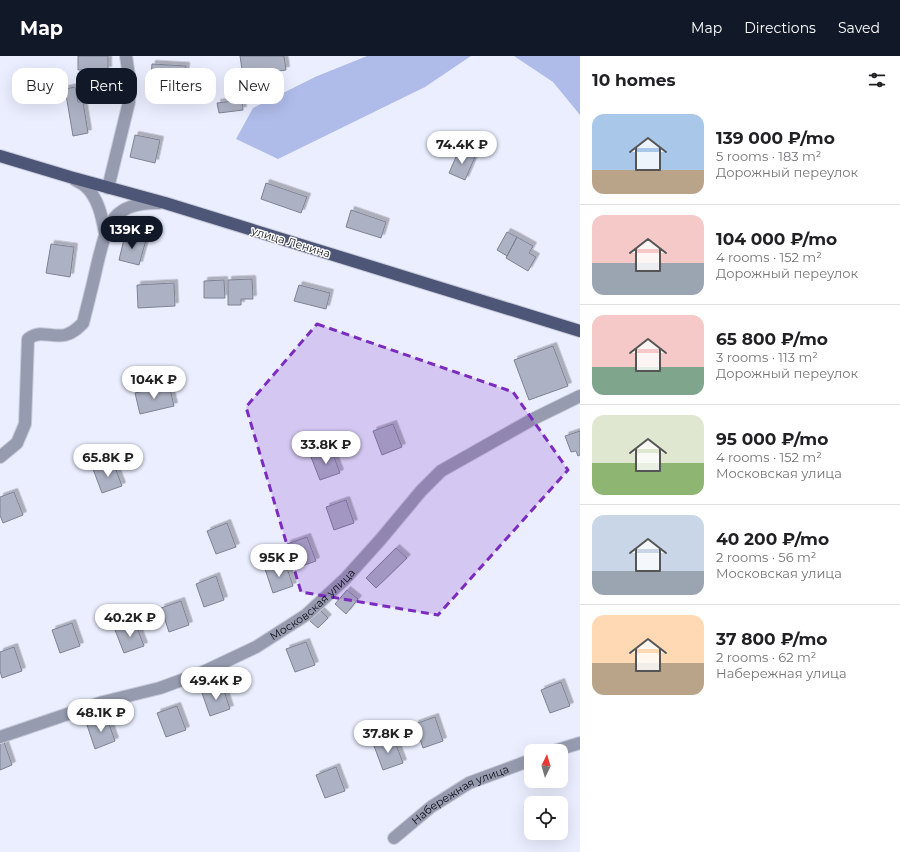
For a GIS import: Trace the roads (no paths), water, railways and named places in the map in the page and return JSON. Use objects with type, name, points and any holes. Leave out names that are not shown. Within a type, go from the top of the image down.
[{"type":"main road","name":"улица Ленина","points":[[0,156],[165,204],[580,332]]},
{"type":"street","points":[[108,188],[129,102],[130,83],[126,56]]},
{"type":"street","points":[[70,177],[85,186],[91,194],[97,205],[105,233]]},
{"type":"street","points":[[0,456],[17,443],[25,424],[28,339],[35,334],[65,335],[75,330],[83,323],[105,233],[114,218],[133,205],[145,203],[165,204]]},
{"type":"street","name":"Московская улица","points":[[0,737],[103,702],[160,688],[201,673],[256,647],[306,615],[345,579],[421,491],[441,472],[533,419],[580,396]]},
{"type":"street","points":[[568,747],[580,743]]},
{"type":"street","name":"Набережная улица","points":[[394,838],[431,807],[469,783],[524,763]]}]
